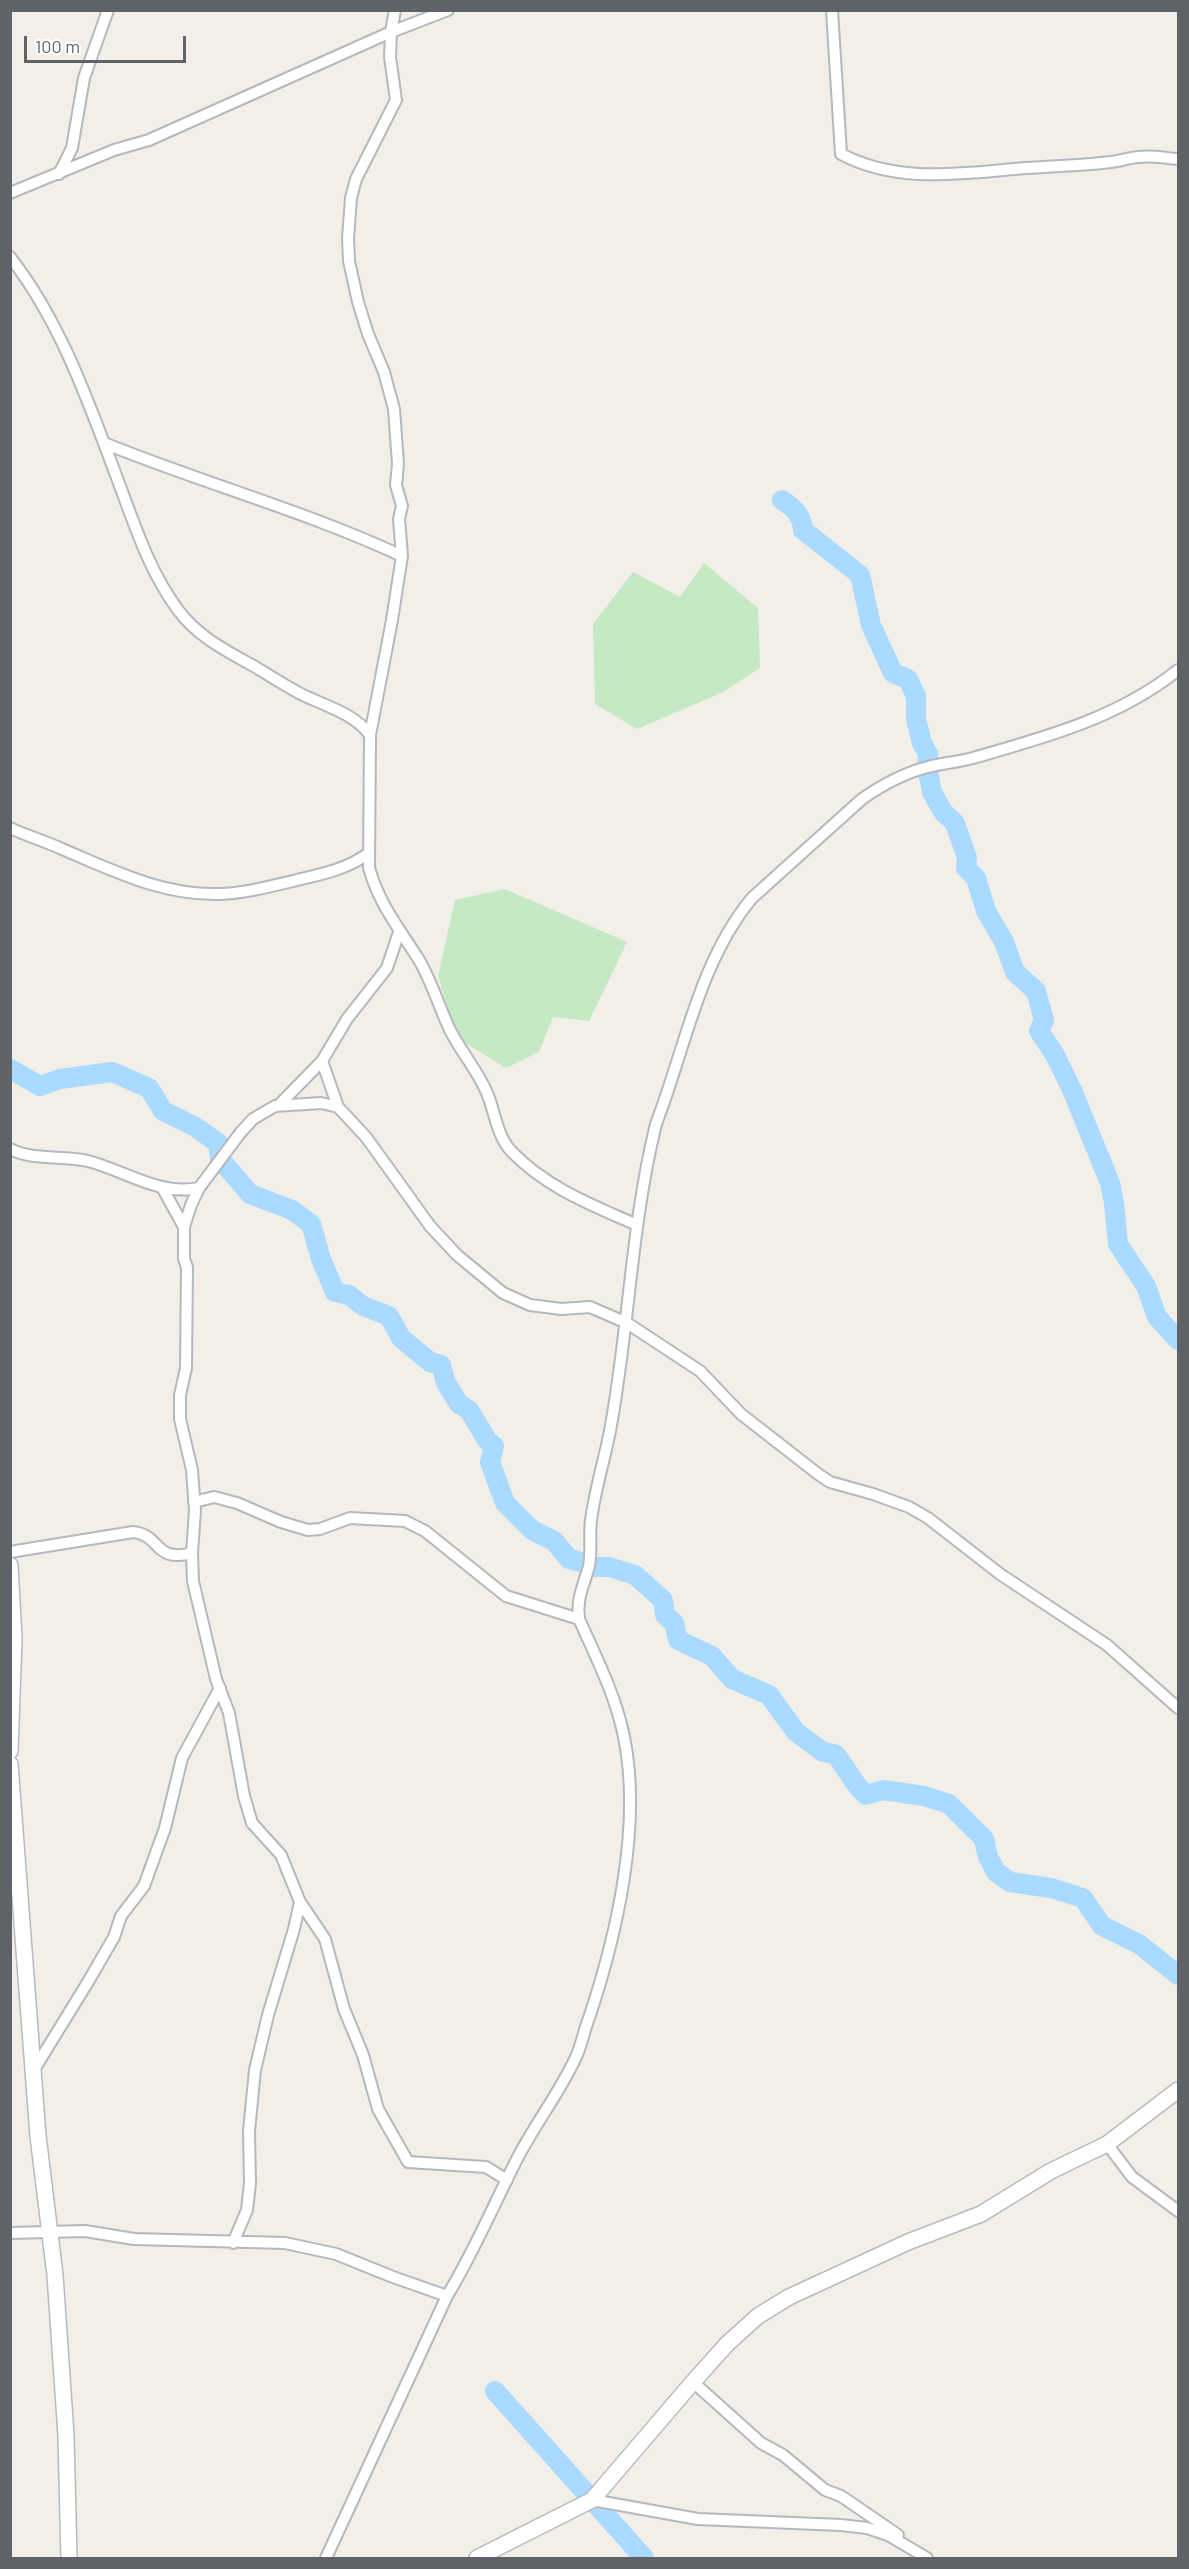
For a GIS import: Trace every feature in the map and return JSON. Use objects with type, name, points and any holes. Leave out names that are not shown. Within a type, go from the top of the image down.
[{"type":"street","points":[[59,174],[72,148],[84,78],[108,10]]},
{"type":"street","points":[[395,10],[390,57],[396,100],[356,179],[351,198],[348,238],[349,261],[358,302],[384,372],[394,409],[398,464],[396,485],[402,506],[399,519],[402,556],[393,620],[370,735],[369,868],[375,888],[399,932],[422,966],[452,1034],[487,1093],[503,1140],[509,1149],[531,1170],[556,1188],[637,1225]]},
{"type":"street","points":[[10,193],[114,150],[149,140],[391,32],[448,10]]},
{"type":"street","points":[[832,10],[841,154],[853,160],[895,172],[920,175],[959,175],[1064,164],[1111,162],[1138,157],[1179,159]]},
{"type":"street","points":[[10,258],[34,289],[49,314],[104,443],[155,576],[191,626],[220,649],[299,693],[353,718],[363,725],[370,735]]},
{"type":"street","points":[[104,443],[156,465],[350,532],[402,556]]},
{"type":"street","points":[[326,2559],[447,2296],[467,2263],[507,2180],[577,2055],[607,1958],[629,1834],[631,1789],[624,1737],[606,1680],[579,1619],[578,1597],[589,1564],[591,1521],[610,1430],[627,1323],[637,1225],[656,1124],[705,980],[722,941],[736,917],[752,898],[854,806],[877,789],[904,775],[927,767],[951,764],[1080,725],[1152,691],[1179,670]]},
{"type":"street","points":[[10,828],[116,872],[167,889],[200,893],[220,894],[267,887],[354,864],[369,853]]},
{"type":"street","points":[[399,932],[387,969],[347,1019],[322,1061],[279,1106],[253,1119],[240,1132],[199,1188],[184,1227],[184,1259],[187,1267],[186,1368],[180,1395],[180,1419],[192,1470],[194,1581],[200,1615],[219,1688],[229,1713],[244,1796],[252,1823],[281,1855],[300,1902],[326,1938],[344,2009],[363,2055],[378,2109],[400,2152],[408,2162],[486,2167],[507,2180]]},
{"type":"street","points":[[322,1061],[338,1107],[366,1137],[430,1226],[457,1255],[503,1293],[530,1305],[561,1309],[590,1307],[627,1323],[700,1371],[741,1414],[818,1474],[830,1482],[909,1507],[927,1518],[1000,1574],[1107,1645],[1179,1708]]},
{"type":"street","points":[[279,1106],[321,1103],[338,1107]]},
{"type":"street","points":[[10,1149],[21,1154],[89,1161],[163,1189],[183,1192],[199,1188]]},
{"type":"street","points":[[163,1189],[184,1227]]},
{"type":"street","points":[[194,1502],[214,1497],[237,1503],[281,1522],[308,1530],[320,1529],[350,1518],[405,1521],[425,1531],[506,1596],[579,1619]]},
{"type":"street","points":[[10,1552],[133,1532],[147,1537],[167,1556],[177,1557],[192,1553]]},
{"type":"street","points":[[10,1565],[14,1638],[10,1751]]},
{"type":"street","points":[[35,2068],[114,1937],[121,1916],[144,1886],[160,1841],[182,1758],[219,1688]]},
{"type":"street","points":[[10,1764],[17,1925],[35,2068],[38,2136],[50,2232],[66,2435],[69,2559]]},
{"type":"street","points":[[233,2243],[246,2210],[250,2183],[249,2131],[255,2070],[300,1902]]},
{"type":"street","points":[[477,2559],[592,2500],[727,2344],[758,2316],[789,2297],[908,2242],[981,2214],[1051,2171],[1107,2144],[1179,2091]]},
{"type":"street","points":[[1107,2144],[1131,2177],[1179,2211]]},
{"type":"street","points":[[10,2233],[85,2231],[134,2239],[285,2243],[308,2246],[336,2254],[447,2296]]},
{"type":"street","points":[[693,2382],[761,2443],[783,2455],[825,2490],[841,2496],[886,2526],[927,2559]]},
{"type":"street","points":[[592,2500],[699,2519],[867,2528],[888,2535],[914,2549]]},
{"type":"green space","points":[[704,563],[758,608],[760,668],[723,692],[637,729],[595,704],[593,624],[633,572],[680,597]]},
{"type":"green space","points":[[505,889],[627,942],[589,1021],[553,1017],[539,1052],[506,1068],[457,1038],[438,976],[455,900]]},
{"type":"waterway","points":[[782,500],[797,512],[803,530],[860,575],[871,625],[893,673],[908,679],[916,696],[916,719],[922,743],[928,754],[927,767],[932,792],[943,812],[955,823],[967,858],[966,868],[976,878],[986,911],[1004,942],[1015,972],[1036,991],[1044,1020],[1039,1031],[1055,1055],[1072,1090],[1110,1183],[1118,1244],[1146,1286],[1157,1317],[1178,1340]]},
{"type":"waterway","points":[[10,1069],[40,1086],[60,1079],[112,1072],[149,1088],[163,1111],[194,1126],[218,1143],[220,1159],[250,1194],[292,1210],[311,1224],[321,1259],[335,1292],[349,1295],[363,1306],[389,1316],[401,1338],[430,1362],[441,1365],[446,1383],[459,1404],[469,1410],[487,1440],[494,1446],[490,1462],[505,1503],[532,1530],[554,1541],[569,1559],[589,1564],[591,1567],[609,1567],[635,1575],[663,1600],[665,1615],[674,1623],[678,1640],[712,1656],[732,1679],[769,1695],[796,1732],[823,1752],[835,1754],[866,1795],[883,1790],[924,1796],[949,1804],[984,1839],[988,1857],[996,1872],[1010,1882],[1051,1888],[1083,1898],[1102,1926],[1139,1944],[1178,1975]]},
{"type":"waterway","points":[[495,2391],[644,2558]]}]
